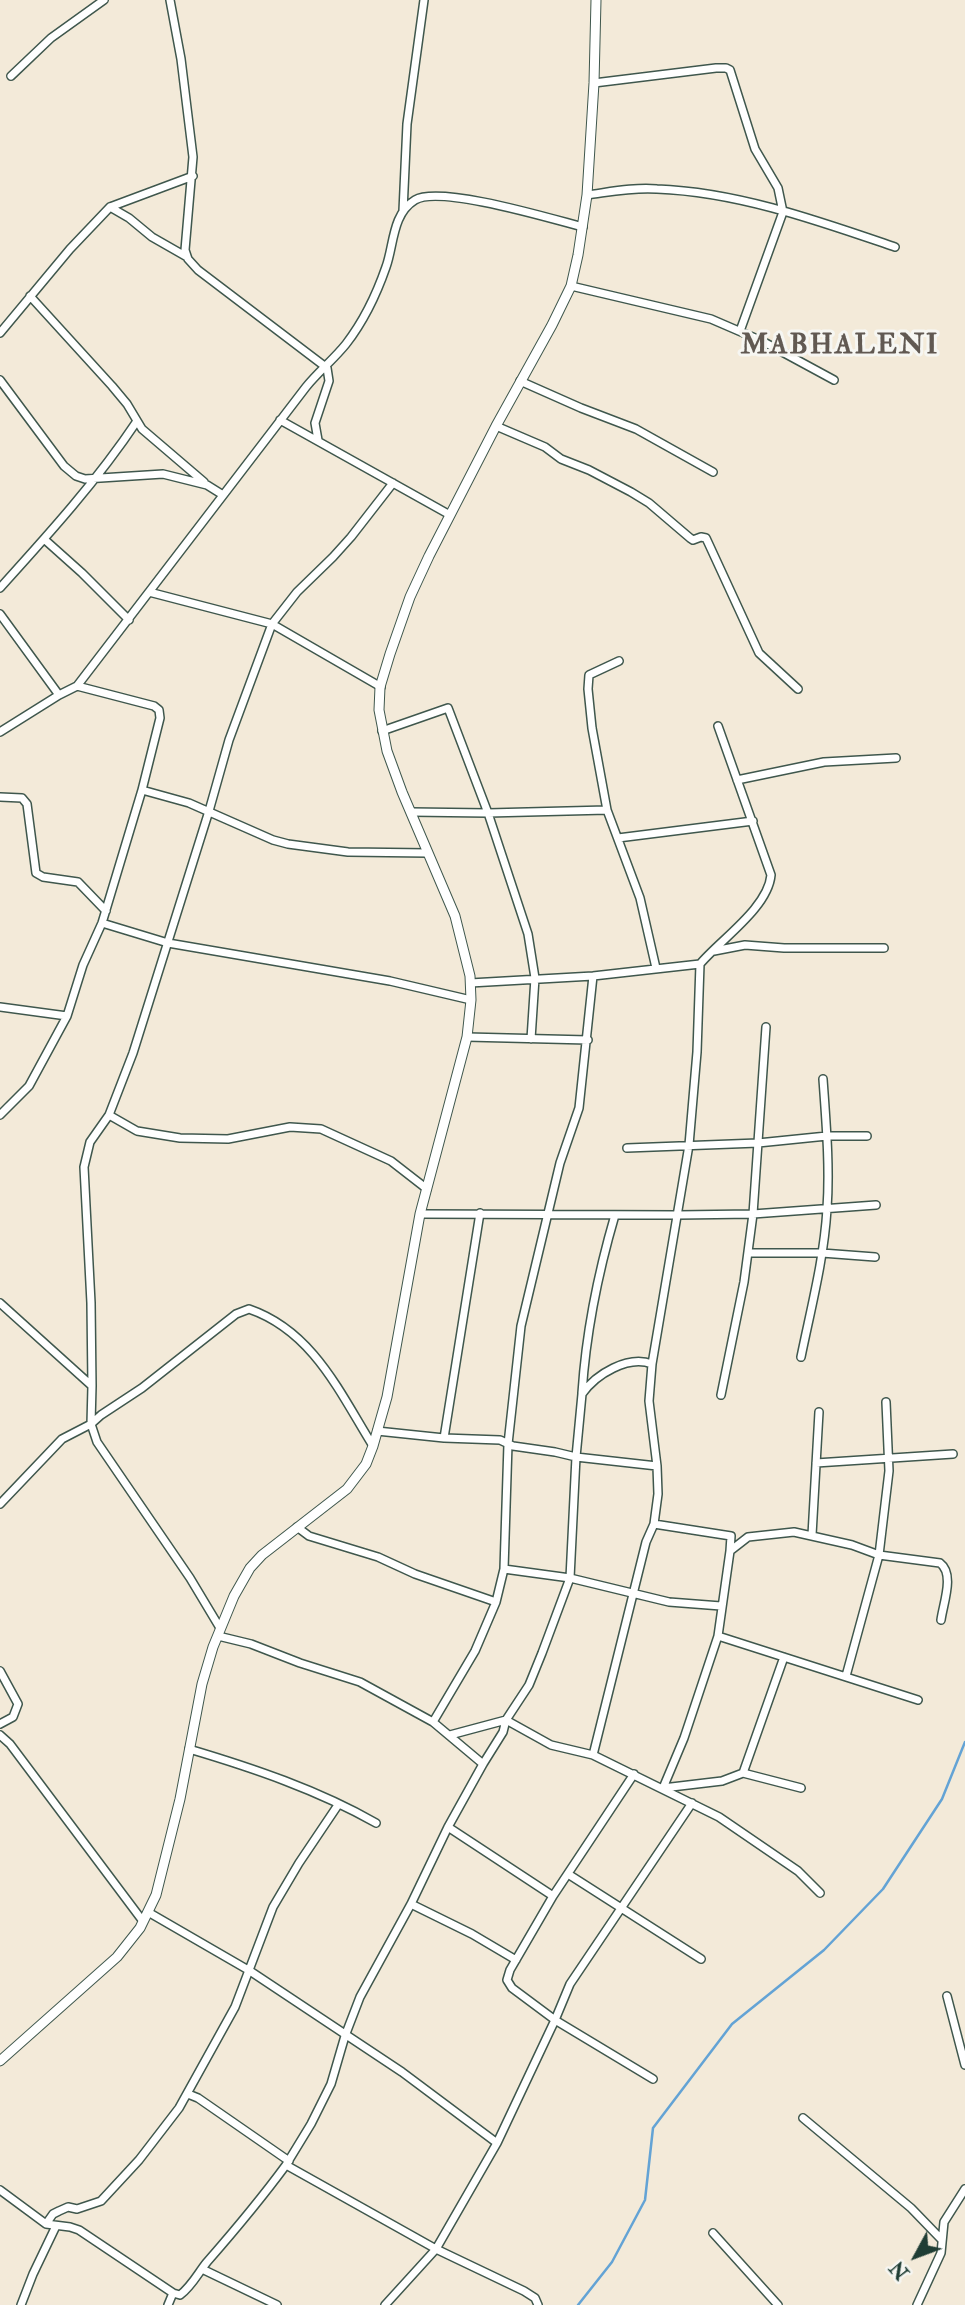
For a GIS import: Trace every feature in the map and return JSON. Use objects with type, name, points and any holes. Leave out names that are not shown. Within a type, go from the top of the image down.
[{"type":"street","points":[[12,76],[51,38],[104,0]]},
{"type":"street","points":[[170,0],[192,146],[193,176],[185,250],[187,257],[193,266],[221,289],[324,366],[329,381],[315,423],[318,440]]},
{"type":"street","points":[[403,211],[407,124],[424,0]]},
{"type":"street","points":[[0,2061],[131,1942],[156,1895],[171,1837],[202,1684],[234,1596],[250,1568],[282,1538],[347,1489],[366,1464],[373,1446],[387,1397],[420,1214],[467,1037],[471,1000],[464,948],[456,916],[387,751],[379,710],[381,687],[410,597],[570,286],[587,195],[596,0]]},
{"type":"street","points":[[594,83],[726,68],[733,76],[755,149],[778,188],[783,212],[740,331]]},
{"type":"street","points":[[0,333],[70,249],[110,207],[193,176]]},
{"type":"street","points":[[587,195],[656,188],[720,196],[783,212],[895,247]]},
{"type":"street","points":[[0,732],[77,686],[280,420],[324,366],[348,342],[386,267],[396,225],[403,211],[415,200],[438,196],[477,201],[583,227]]},
{"type":"street","points":[[110,207],[130,218],[152,237],[187,257]]},
{"type":"street","points":[[570,286],[711,319],[740,331],[834,380]]},
{"type":"street","points":[[30,296],[113,386],[146,433],[207,485],[223,495]]},
{"type":"street","points":[[0,380],[64,466],[76,476],[93,479],[119,475],[163,474],[207,485]]},
{"type":"street","points":[[520,381],[636,429],[713,472]]},
{"type":"street","points":[[280,420],[450,516]]},
{"type":"street","points":[[0,588],[44,539],[137,421]]},
{"type":"street","points":[[496,426],[545,447],[561,459],[631,492],[649,503],[693,540],[706,538],[759,653],[798,689]]},
{"type":"street","points":[[393,484],[351,537],[297,592],[272,624],[229,740],[133,1053],[109,1115],[90,1142],[84,1167],[92,1303],[92,1424],[93,1433],[103,1452],[190,1578],[219,1632],[300,1663],[360,1682],[433,1722],[483,1764]]},
{"type":"street","points":[[44,539],[129,620]]},
{"type":"street","points":[[149,592],[272,624],[381,687]]},
{"type":"street","points":[[0,614],[59,695]]},
{"type":"street","points":[[619,661],[591,672],[587,678],[592,729],[607,810],[640,898],[656,968]]},
{"type":"street","points":[[0,1115],[29,1086],[66,1016],[83,965],[106,911],[160,718],[159,710],[154,706],[77,686]]},
{"type":"street","points":[[382,731],[448,708],[522,910],[535,978],[531,1038]]},
{"type":"street","points":[[593,1755],[646,1542],[654,1524],[658,1494],[649,1401],[652,1364],[689,1145],[697,1052],[700,964],[737,929],[768,886],[771,875],[718,726]]},
{"type":"street","points":[[737,780],[824,762],[896,758]]},
{"type":"street","points":[[142,790],[188,803],[288,844],[348,852],[428,853]]},
{"type":"street","points":[[0,797],[22,798],[27,804],[36,873],[43,877],[78,882],[106,911]]},
{"type":"street","points":[[411,812],[607,810]]},
{"type":"street","points":[[618,838],[753,821]]},
{"type":"street","points":[[102,923],[168,943],[390,981],[471,1000]]},
{"type":"street","points":[[710,952],[745,945],[784,948],[884,948]]},
{"type":"street","points":[[470,983],[593,976],[700,964]]},
{"type":"street","points":[[433,1722],[466,1668],[496,1602],[504,1569],[508,1444],[521,1326],[546,1215],[579,1108],[593,976]]},
{"type":"street","points":[[0,1007],[66,1016]]},
{"type":"street","points":[[721,1395],[744,1282],[753,1214],[765,1027]]},
{"type":"street","points":[[467,1037],[588,1040]]},
{"type":"street","points":[[801,1357],[822,1253],[827,1208],[827,1136],[823,1079]]},
{"type":"street","points":[[109,1115],[137,1131],[193,1139],[240,1138],[290,1127],[321,1129],[391,1161],[427,1189]]},
{"type":"street","points":[[626,1148],[867,1136]]},
{"type":"street","points":[[420,1214],[678,1216],[753,1214],[876,1205]]},
{"type":"street","points":[[444,1438],[480,1213]]},
{"type":"street","points":[[0,2190],[46,2224],[79,2230],[173,2294],[180,2295],[188,2289],[201,2269],[253,2209],[287,2163],[331,2084],[360,1997],[411,1904],[448,1827],[503,1732],[506,1720],[529,1685],[570,1578],[576,1457],[591,1320],[600,1266],[615,1215]]},
{"type":"street","points":[[748,1253],[822,1253],[875,1257]]},
{"type":"street","points":[[0,1303],[92,1386]]},
{"type":"street","points":[[0,1504],[62,1439],[92,1424],[236,1314],[249,1309],[275,1321],[306,1344],[373,1446]]},
{"type":"street","points":[[582,1394],[601,1376],[621,1365],[636,1360],[652,1364]]},
{"type":"street","points":[[846,1676],[879,1555],[890,1460],[886,1402]]},
{"type":"street","points":[[812,1535],[819,1412]]},
{"type":"street","points":[[377,1431],[500,1440],[508,1444],[576,1457],[657,1466]]},
{"type":"street","points":[[816,1463],[953,1454]]},
{"type":"street","points":[[654,1524],[731,1536],[718,1636],[684,1738],[663,1788]]},
{"type":"street","points":[[297,1527],[309,1536],[378,1557],[415,1574],[496,1602]]},
{"type":"street","points":[[730,1551],[748,1537],[794,1532],[879,1555],[935,1562],[944,1566],[948,1578],[940,1620]]},
{"type":"street","points":[[504,1569],[570,1578],[669,1602],[721,1606]]},
{"type":"street","points":[[718,1636],[918,1700]]},
{"type":"street","points":[[743,1773],[784,1657]]},
{"type":"street","points":[[0,1671],[18,1704],[13,1717],[0,1724]]},
{"type":"street","points":[[450,1735],[506,1720],[551,1745],[593,1755],[719,1817],[798,1871],[820,1893]]},
{"type":"street","points":[[0,1734],[145,1916],[250,1971],[431,2092],[497,2143]]},
{"type":"street","points":[[189,1749],[320,1794],[376,1823]]},
{"type":"street","points":[[663,1788],[722,1781],[743,1773],[801,1788]]},
{"type":"street","points":[[634,1774],[553,1896],[507,1978],[509,1985],[555,2020],[653,2079]]},
{"type":"street","points":[[385,2305],[436,2249],[497,2143],[570,1984],[692,1803]]},
{"type":"street","points":[[46,2224],[53,2214],[68,2207],[77,2209],[101,2201],[145,2152],[188,2094],[225,2027],[250,1971],[273,1907],[338,1805]]},
{"type":"street","points":[[448,1827],[553,1896]]},
{"type":"street","points":[[568,1874],[701,1959]]},
{"type":"street","points":[[411,1904],[472,1934],[516,1960]]},
{"type":"street","points":[[947,1996],[965,2065]]},
{"type":"street","points":[[188,2094],[198,2098],[287,2163],[436,2249],[524,2291],[535,2298],[538,2305]]},
{"type":"street","points":[[803,2118],[911,2208],[942,2240]]},
{"type":"street","points":[[917,2305],[941,2253],[944,2222],[965,2189]]},
{"type":"street","points":[[21,2305],[55,2226]]},
{"type":"street","points":[[713,2233],[778,2305]]},
{"type":"street","points":[[201,2269],[276,2305]]},
{"type":"street","points":[[168,2305],[173,2294]]},
{"type":"waterway","points":[[578,2305],[612,2262],[645,2200],[653,2128],[732,2024],[824,1950],[883,1889],[942,1799],[965,1742]]},
{"type":"district","name":"MABHALENI","points":[[840,347]]}]
